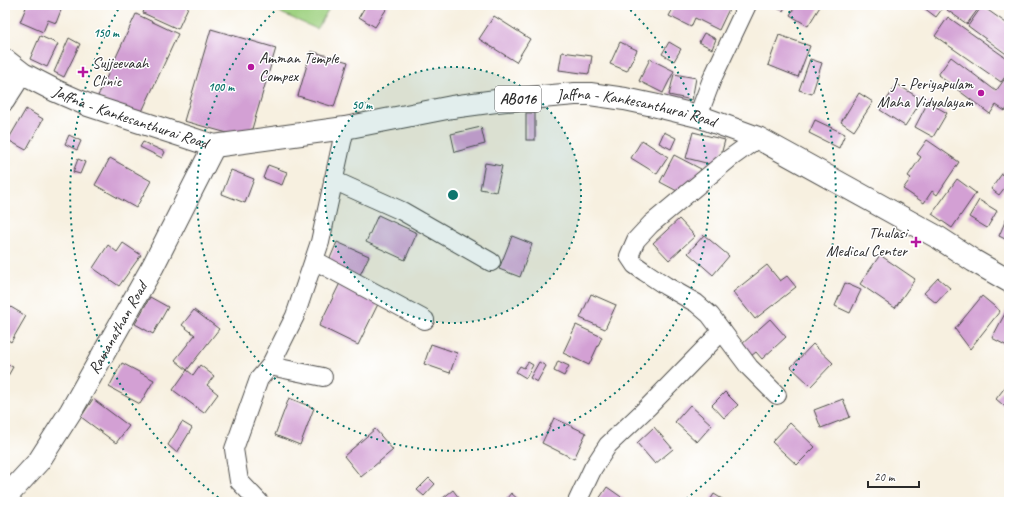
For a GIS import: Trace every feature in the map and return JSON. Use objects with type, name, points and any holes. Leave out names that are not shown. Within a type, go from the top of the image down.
[{"type":"main road","name":"Jaffna - Kankesanthurai Road","points":[[5,60],[23,74],[88,105],[214,146],[345,128],[459,106],[496,101],[590,94],[653,105],[698,116],[758,138],[939,238],[974,261],[1009,281]]},
{"type":"main road","name":"Ramanathan Road","points":[[5,498],[39,461],[71,411],[153,266],[214,146]]},
{"type":"street","points":[[698,116],[712,79],[748,5]]},
{"type":"street","points":[[5,102],[23,74]]},
{"type":"street","points":[[258,502],[239,480],[234,449],[259,379],[270,366],[295,316],[320,242],[345,128]]},
{"type":"street","points":[[758,138],[729,159],[651,224],[636,240],[629,256],[635,265],[666,286],[696,302],[710,315],[749,367],[777,395]]},
{"type":"street","points":[[333,180],[402,211],[491,262]]},
{"type":"street","points":[[314,260],[425,320]]},
{"type":"street","points":[[577,502],[593,468],[608,445],[648,407],[722,331]]},
{"type":"street","points":[[270,366],[323,378]]},
{"type":"green space","points":[[270,5],[331,5],[317,29],[283,14]]},
{"type":"building","points":[[27,5],[63,5],[56,23],[48,20],[43,32],[20,22]]},
{"type":"building","points":[[146,5],[189,5],[178,29],[143,13]]},
{"type":"building","points":[[366,5],[389,5],[375,27],[359,17]]},
{"type":"building","points":[[675,5],[721,5],[729,9],[719,30],[695,18],[691,27],[669,16]]},
{"type":"building","points":[[771,5],[786,5],[783,11]]},
{"type":"building","points":[[796,5],[821,5],[808,26],[790,15]]},
{"type":"building","points":[[920,5],[945,5],[936,17]]},
{"type":"building","points":[[950,5],[981,5],[967,24],[947,10]]},
{"type":"building","points":[[982,6],[1009,25],[1009,56],[968,26]]},
{"type":"building","points":[[136,14],[178,34],[139,118],[97,98]]},
{"type":"building","points":[[494,16],[530,39],[516,62],[479,39]]},
{"type":"building","points":[[948,17],[1009,60],[1009,72],[1001,82],[935,36]]},
{"type":"building","points":[[211,29],[276,48],[249,139],[184,121]]},
{"type":"building","points":[[704,33],[716,39],[712,49],[699,42]]},
{"type":"building","points":[[779,35],[810,46],[798,77],[768,65]]},
{"type":"building","points":[[40,36],[58,44],[47,67],[30,59]]},
{"type":"building","points":[[69,38],[80,44],[64,77],[54,72]]},
{"type":"building","points":[[620,42],[637,50],[627,71],[610,64]]},
{"type":"building","points":[[669,42],[681,49],[674,61],[662,54]]},
{"type":"building","points":[[311,51],[348,62],[334,107],[298,96]]},
{"type":"building","points":[[562,52],[592,56],[589,74],[559,70]]},
{"type":"building","points":[[951,57],[996,91],[1009,73],[1009,106],[1005,111],[996,105],[990,114],[938,75]]},
{"type":"building","points":[[650,59],[674,71],[663,93],[639,81]]},
{"type":"building","points":[[810,59],[822,63],[812,94],[799,90]]},
{"type":"building","points":[[674,74],[696,78],[692,100],[669,95]]},
{"type":"building","points":[[897,84],[922,100],[905,126],[880,110]]},
{"type":"building","points":[[859,93],[873,102],[854,131],[841,122]]},
{"type":"building","points":[[928,102],[947,113],[933,137],[915,127]]},
{"type":"building","points":[[26,109],[43,119],[26,150],[8,140]]},
{"type":"building","points":[[526,113],[535,113],[535,140],[526,140]]},
{"type":"building","points":[[815,120],[845,134],[839,148],[809,133]]},
{"type":"building","points":[[481,127],[485,144],[455,152],[451,134]]},
{"type":"building","points":[[664,132],[676,138],[671,149],[659,143]]},
{"type":"building","points":[[693,132],[725,140],[718,166],[686,158]]},
{"type":"building","points":[[69,135],[81,141],[77,150],[65,144]]},
{"type":"building","points":[[642,140],[668,157],[657,174],[631,158]]},
{"type":"building","points":[[927,140],[959,162],[937,195],[932,191],[924,203],[903,189],[911,178],[908,176],[921,157],[917,154]]},
{"type":"building","points":[[143,142],[165,152],[162,158],[140,147]]},
{"type":"building","points":[[674,155],[701,169],[691,188],[684,184],[679,192],[660,182]]},
{"type":"building","points":[[110,158],[151,181],[136,208],[95,185]]},
{"type":"building","points":[[78,159],[85,162],[80,174],[73,172]]},
{"type":"building","points":[[485,163],[502,166],[496,192],[480,189]]},
{"type":"building","points":[[1009,164],[1009,182],[999,195],[991,189]]},
{"type":"building","points":[[268,165],[287,172],[282,185],[263,178]]},
{"type":"building","points":[[231,170],[254,179],[245,203],[222,194]]},
{"type":"building","points":[[957,179],[976,193],[952,228],[932,214]]},
{"type":"building","points":[[979,200],[997,211],[987,228],[969,217]]},
{"type":"building","points":[[378,215],[417,233],[405,260],[366,242]]},
{"type":"building","points":[[1007,217],[1009,218],[1009,241],[999,236]]},
{"type":"building","points":[[679,219],[695,236],[669,260],[653,243]]},
{"type":"building","points":[[704,235],[729,256],[713,275],[688,253]]},
{"type":"building","points":[[512,236],[532,244],[520,277],[499,269]]},
{"type":"building","points":[[337,242],[369,256],[359,277],[328,263]]},
{"type":"building","points":[[123,243],[141,255],[119,286],[93,268],[108,245],[117,252]]},
{"type":"building","points":[[880,255],[915,279],[895,308],[860,284]]},
{"type":"building","points":[[767,265],[780,281],[787,276],[796,287],[755,319],[733,292]]},
{"type":"building","points":[[938,278],[950,288],[936,303],[924,293]]},
{"type":"building","points":[[340,283],[379,302],[358,345],[319,326]]},
{"type":"building","points":[[845,283],[861,290],[850,313],[835,306]]},
{"type":"building","points":[[591,294],[616,305],[605,329],[580,318]]},
{"type":"building","points":[[982,296],[1000,311],[970,349],[955,329]]},
{"type":"building","points":[[150,297],[168,307],[153,334],[135,324]]},
{"type":"building","points":[[9,306],[26,316],[11,342],[5,338],[5,312]]},
{"type":"building","points":[[1009,306],[1009,347],[992,338]]},
{"type":"building","points":[[194,310],[219,329],[187,370],[175,360],[195,335],[182,325]]},
{"type":"building","points":[[770,319],[786,337],[762,359],[756,352],[751,356],[742,344]]},
{"type":"building","points":[[576,325],[602,337],[589,365],[563,353]]},
{"type":"building","points":[[431,344],[457,353],[450,373],[424,364]]},
{"type":"building","points":[[813,344],[833,363],[811,386],[791,367]]},
{"type":"building","points":[[558,361],[569,366],[564,376],[554,371]]},
{"type":"building","points":[[528,362],[533,365],[526,378],[516,372],[520,366],[524,368]]},
{"type":"building","points":[[539,362],[546,366],[537,382],[530,378]]},
{"type":"building","points":[[5,363],[13,367],[5,381]]},
{"type":"building","points":[[122,363],[154,380],[140,404],[109,387]]},
{"type":"building","points":[[200,365],[214,376],[207,385],[218,394],[204,413],[173,390],[187,370],[193,375]]},
{"type":"building","points":[[1009,382],[1009,410],[996,399]]},
{"type":"building","points":[[725,392],[738,405],[724,418],[712,405]]},
{"type":"building","points":[[289,398],[314,408],[300,445],[275,435]]},
{"type":"building","points":[[93,399],[129,426],[116,443],[81,417]]},
{"type":"building","points":[[843,399],[850,417],[821,428],[814,410]]},
{"type":"building","points":[[690,405],[712,425],[697,442],[675,422]]},
{"type":"building","points":[[554,418],[586,433],[574,459],[542,443]]},
{"type":"building","points":[[182,422],[192,428],[177,453],[168,445]]},
{"type":"building","points":[[790,423],[815,447],[797,465],[772,442]]},
{"type":"building","points":[[654,427],[673,449],[655,464],[637,443]]},
{"type":"building","points":[[375,429],[393,450],[361,477],[344,456]]},
{"type":"building","points":[[429,478],[435,484],[424,496],[417,490]]},
{"type":"building","points":[[607,487],[627,501],[597,502]]},
{"type":"building","points":[[453,490],[462,502],[438,502]]},
{"type":"building","points":[[511,493],[519,500],[517,502],[504,502]]},
{"type":"building","points":[[714,494],[727,502],[709,502]]},
{"type":"place","name":"Amman Temple Compex","points":[[251,67]]},
{"type":"place","name":"Sujjeevaah Clinic","points":[[83,72]]},
{"type":"place","name":"J - Periyapulam Maha Vidyalayam","points":[[981,93]]},
{"type":"place","name":"Thulasi Medical Center","points":[[916,242]]}]
